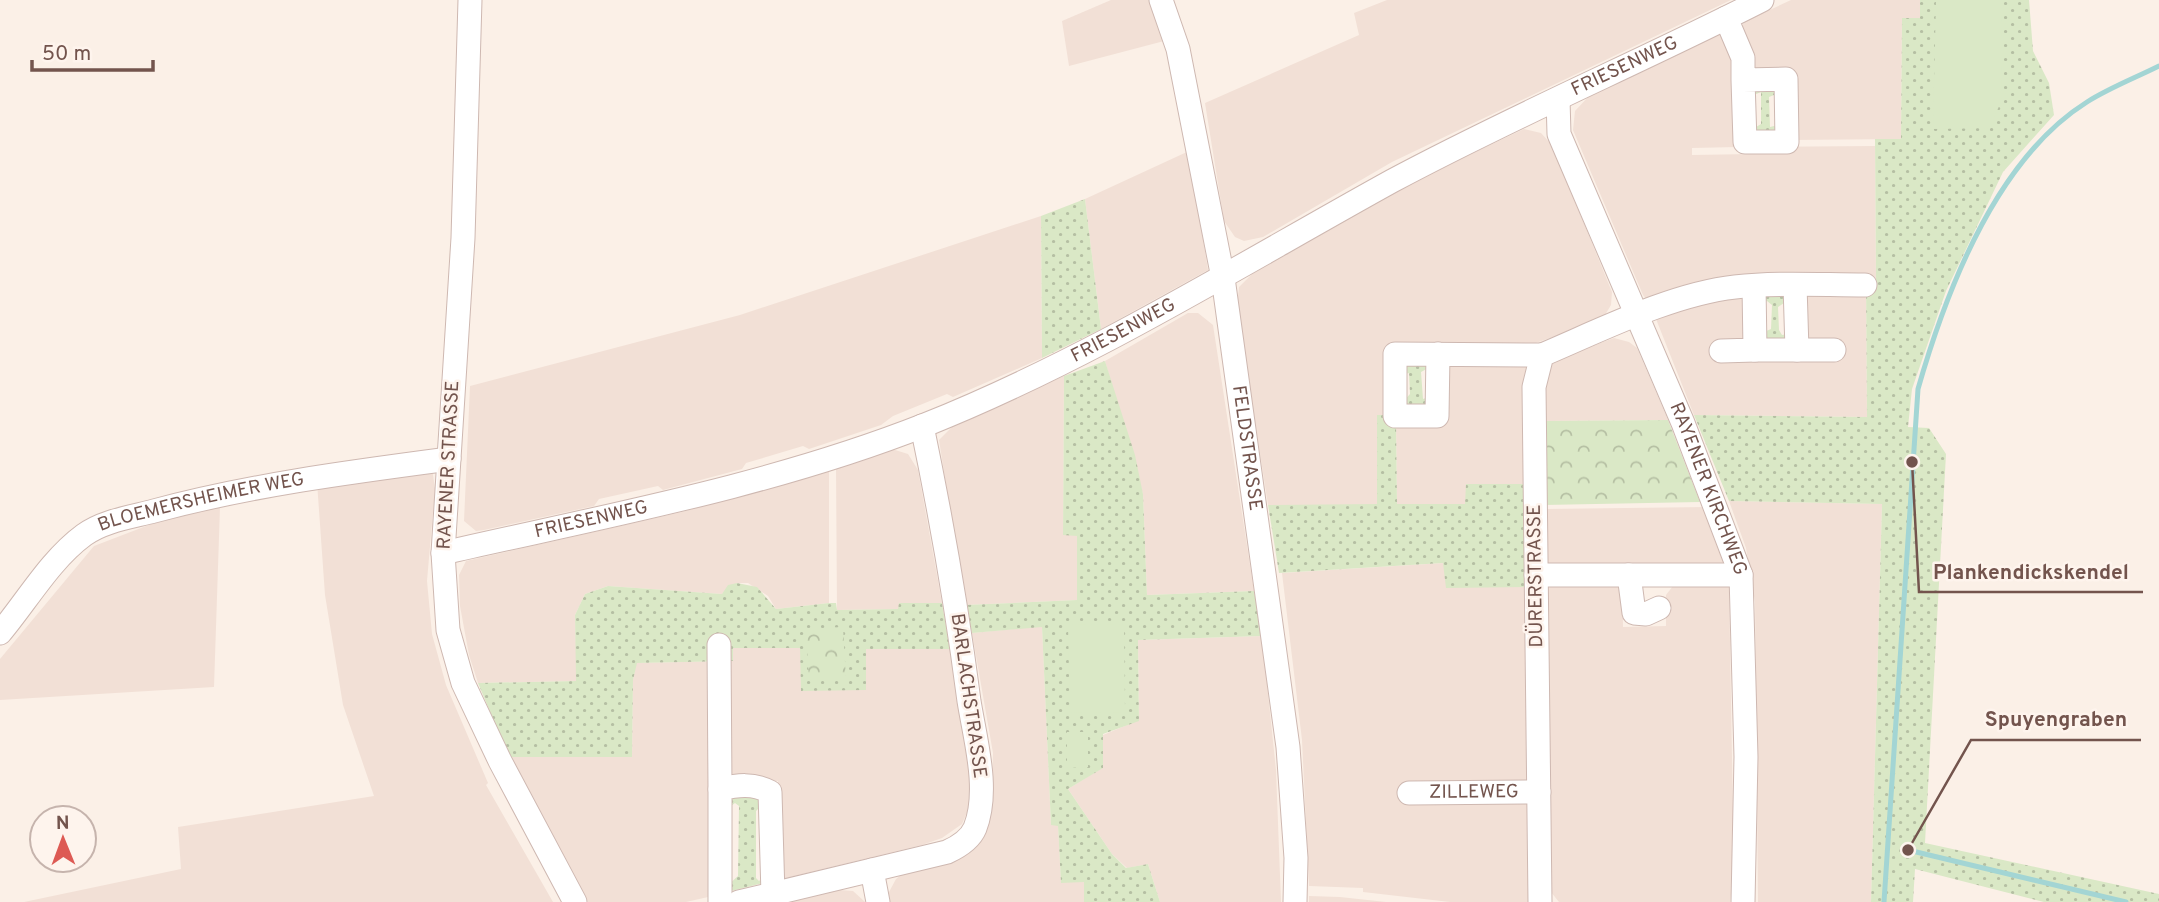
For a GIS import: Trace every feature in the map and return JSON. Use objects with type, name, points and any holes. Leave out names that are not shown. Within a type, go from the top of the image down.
[{"type":"street","name":"RAYENER STRASSE","points":[[470,0],[464,225],[443,552],[449,630],[463,683],[500,761],[575,902]]},
{"type":"street","name":"FELDSTRASSE","points":[[1161,0],[1178,49],[1223,278],[1288,747],[1296,858],[1295,902]]},
{"type":"street","name":"FRIESENWEG","points":[[443,552],[679,499],[827,460],[922,426],[1061,363],[1223,278],[1395,180],[1762,0]]},
{"type":"street","points":[[1726,18],[1743,58],[1743,80]]},
{"type":"street","name":"RAYENER KIRCHWEG","points":[[1558,99],[1559,134],[1710,489],[1741,575],[1746,757],[1743,902]]},
{"type":"street","points":[[1796,285],[1797,350]]},
{"type":"street","points":[[1438,354],[1542,355],[1638,316],[1714,290],[1754,286],[1865,285]]},
{"type":"street","points":[[1754,286],[1755,350]]},
{"type":"street","points":[[1721,351],[1834,350]]},
{"type":"street","name":"DÜRERSTRASSE","points":[[1540,902],[1534,387],[1542,355]]},
{"type":"street","name":"BARLACHSTRASSE","points":[[739,902],[773,895],[808,894],[872,870],[958,847],[974,828],[981,789],[958,615],[922,426]]},
{"type":"street","name":"BLOEMERSHEIMER WEG","points":[[0,633],[63,553],[86,534],[116,520],[188,502],[333,474],[449,459]]},
{"type":"street","points":[[1536,575],[1741,575]]},
{"type":"street","points":[[1629,575],[1634,613],[1646,614],[1659,608]]},
{"type":"street","points":[[719,645],[720,902]]},
{"type":"street","points":[[720,789],[758,785],[770,792],[773,895]]},
{"type":"street","name":"ZILLEWEG","points":[[1409,793],[1539,792]]},
{"type":"street","points":[[872,870],[878,902]]},
{"type":"shaded area","points":[[1111,0],[1154,0],[1168,40],[1069,66],[1062,21]]},
{"type":"shaded area","points":[[1387,0],[1731,0],[1392,162],[1263,237],[1244,241],[1235,237],[1224,221],[1205,103],[1359,35],[1354,13]]},
{"type":"shaded area","points":[[1791,0],[1920,0],[1921,18],[1902,18],[1901,139],[1791,140],[1791,74],[1756,70],[1740,33],[1744,22]]},
{"type":"shaded area","points":[[1723,34],[1734,50],[1738,147],[1692,148],[1692,155],[1752,154],[1753,147],[1875,146],[1876,281],[1647,300],[1643,295],[1573,130],[1575,111],[1589,96]]},
{"type":"shaded area","points":[[1524,129],[1541,133],[1552,145],[1612,292],[1611,305],[1605,315],[1596,322],[1527,346],[1390,348],[1389,415],[1377,415],[1377,505],[1268,505],[1237,305],[1239,287],[1252,274],[1384,195]]},
{"type":"shaded area","points":[[1189,151],[1208,270],[1101,329],[1085,199]]},
{"type":"shaded area","points":[[1041,216],[1042,358],[953,397],[947,394],[893,416],[881,425],[809,449],[803,446],[746,463],[742,469],[663,490],[658,486],[599,499],[594,506],[484,530],[476,531],[464,521],[470,386],[740,315]]},
{"type":"shaded area","points":[[1801,288],[1866,288],[1867,417],[1694,415],[1656,319],[1662,312],[1744,295],[1748,347],[1802,346]]},
{"type":"shaded area","points":[[1188,313],[1198,313],[1213,325],[1254,591],[1147,595],[1143,494],[1105,361]]},
{"type":"shaded area","points":[[1614,338],[1629,342],[1637,348],[1668,420],[1544,421],[1545,377],[1556,359]]},
{"type":"shaded area","points":[[1445,364],[1526,365],[1526,484],[1466,484],[1466,504],[1397,505],[1396,421],[1443,421]]},
{"type":"shaded area","points":[[1064,376],[1063,534],[1077,535],[1077,600],[965,605],[939,440],[956,423]]},
{"type":"shaded area","points":[[892,449],[908,454],[918,470],[942,603],[899,603],[899,609],[837,610],[836,467]]},
{"type":"shaded area","points":[[432,468],[435,489],[427,581],[432,634],[446,685],[488,783],[486,785],[553,902],[24,902],[181,869],[178,827],[374,796],[343,705],[325,595],[317,482]]},
{"type":"shaded area","points":[[829,469],[829,603],[776,609],[768,596],[748,583],[737,583],[722,594],[608,586],[585,594],[575,615],[577,681],[478,683],[469,655],[460,606],[459,575],[466,561],[682,512]]},
{"type":"shaded area","points":[[1729,501],[1882,504],[1871,902],[1758,902],[1755,602],[1746,548]]},
{"type":"shaded area","points":[[220,507],[214,687],[0,700],[0,659],[94,546],[154,523]]},
{"type":"shaded area","points":[[1707,507],[1726,569],[1546,571],[1545,509]]},
{"type":"shaded area","points":[[1444,563],[1527,587],[1531,902],[1450,902],[1363,892],[1363,888],[1309,886],[1302,740],[1282,573]]},
{"type":"shaded area","points":[[1546,578],[1622,578],[1623,627],[1666,626],[1666,595],[1673,586],[1729,585],[1734,872],[1730,902],[1559,902],[1551,892]]},
{"type":"shaded area","points":[[1042,626],[1051,825],[1058,825],[1061,882],[1084,882],[1084,902],[889,902],[889,892],[896,879],[903,873],[940,862],[992,798],[993,753],[972,633]]},
{"type":"shaded area","points":[[1262,636],[1276,770],[1281,902],[1160,902],[1148,864],[1127,868],[1112,854],[1068,789],[1102,768],[1103,735],[1139,720],[1138,640]]},
{"type":"shaded area","points":[[732,648],[801,648],[866,690],[866,649],[950,649],[971,779],[971,803],[962,824],[942,838],[922,845],[777,880],[778,781],[717,781],[717,895],[686,902],[588,902],[509,757],[632,757],[633,680],[636,663],[732,661]]},
{"type":"shaded area","points":[[840,890],[853,891],[865,902],[790,902]]},
{"type":"shaded area","points":[[1309,896],[1340,897],[1386,902],[1309,902]]},
{"type":"green space","points":[[1920,0],[2029,0],[2033,51],[2049,83],[2054,115],[2003,172],[1946,291],[1912,389],[1908,427],[1929,428],[1946,454],[1925,843],[2159,894],[2159,902],[2044,902],[1915,869],[1913,902],[1871,902],[1882,504],[1729,501],[1694,415],[1867,417],[1866,281],[1876,280],[1875,139],[1901,139],[1902,18],[1920,18]]},
{"type":"green space","points":[[1936,0],[2002,0],[2001,102],[1989,128],[1933,129]]},
{"type":"green space","points":[[1765,83],[1779,93],[1769,97],[1770,127],[1782,124],[1773,137],[1751,130],[1761,124],[1761,92],[1749,97],[1750,92]]},
{"type":"green space","points":[[1085,199],[1101,329],[1042,358],[1041,216]]},
{"type":"green space","points":[[1775,289],[1790,299],[1778,307],[1779,330],[1782,335],[1793,333],[1791,337],[1773,346],[1759,334],[1771,329],[1772,305],[1767,301],[1760,304],[1759,299]]},
{"type":"green space","points":[[1105,361],[1135,455],[1143,494],[1147,595],[1254,591],[1262,636],[1138,640],[1139,721],[1103,734],[1103,768],[1068,789],[1112,854],[1126,868],[1148,864],[1160,902],[1084,902],[1084,882],[1061,883],[1058,826],[1051,825],[1042,627],[972,633],[965,605],[1077,600],[1077,536],[1063,535],[1064,376]]},
{"type":"green space","points":[[1403,361],[1432,366],[1421,372],[1423,399],[1434,395],[1427,410],[1401,404],[1410,394],[1409,373],[1399,376]]},
{"type":"green space","points":[[1377,415],[1389,415],[1396,421],[1397,504],[1465,504],[1466,484],[1526,484],[1527,587],[1446,588],[1443,563],[1279,573],[1268,505],[1377,504]]},
{"type":"green space","points":[[1668,420],[1700,502],[1544,505],[1544,421]]},
{"type":"green space","points":[[737,583],[757,587],[776,609],[836,603],[837,610],[898,609],[899,603],[942,603],[950,649],[866,649],[866,690],[801,691],[800,648],[733,648],[733,661],[637,663],[633,680],[632,757],[509,757],[478,683],[576,681],[575,615],[585,594],[608,586],[722,594],[728,585]]},
{"type":"green space","points":[[1124,624],[1125,712],[1070,713],[1068,625]]},
{"type":"green space","points":[[843,627],[846,679],[809,681],[806,629]]},
{"type":"green space","points":[[1067,732],[1088,732],[1088,767],[1067,768]]},
{"type":"green space","points":[[745,790],[764,803],[756,811],[756,878],[759,881],[765,875],[767,882],[727,892],[727,886],[738,876],[739,806],[735,803],[727,809],[731,798]]},
{"type":"waterway","points":[[1884,902],[1918,389],[1943,311],[1979,230],[2026,157],[2055,127],[2087,102],[2159,66]]},
{"type":"waterway","points":[[1908,850],[2126,902]]},
{"type":"place","name":"Plankendickskendel","points":[[1912,462]]},
{"type":"place","name":"Spuyengraben","points":[[1908,850]]}]
